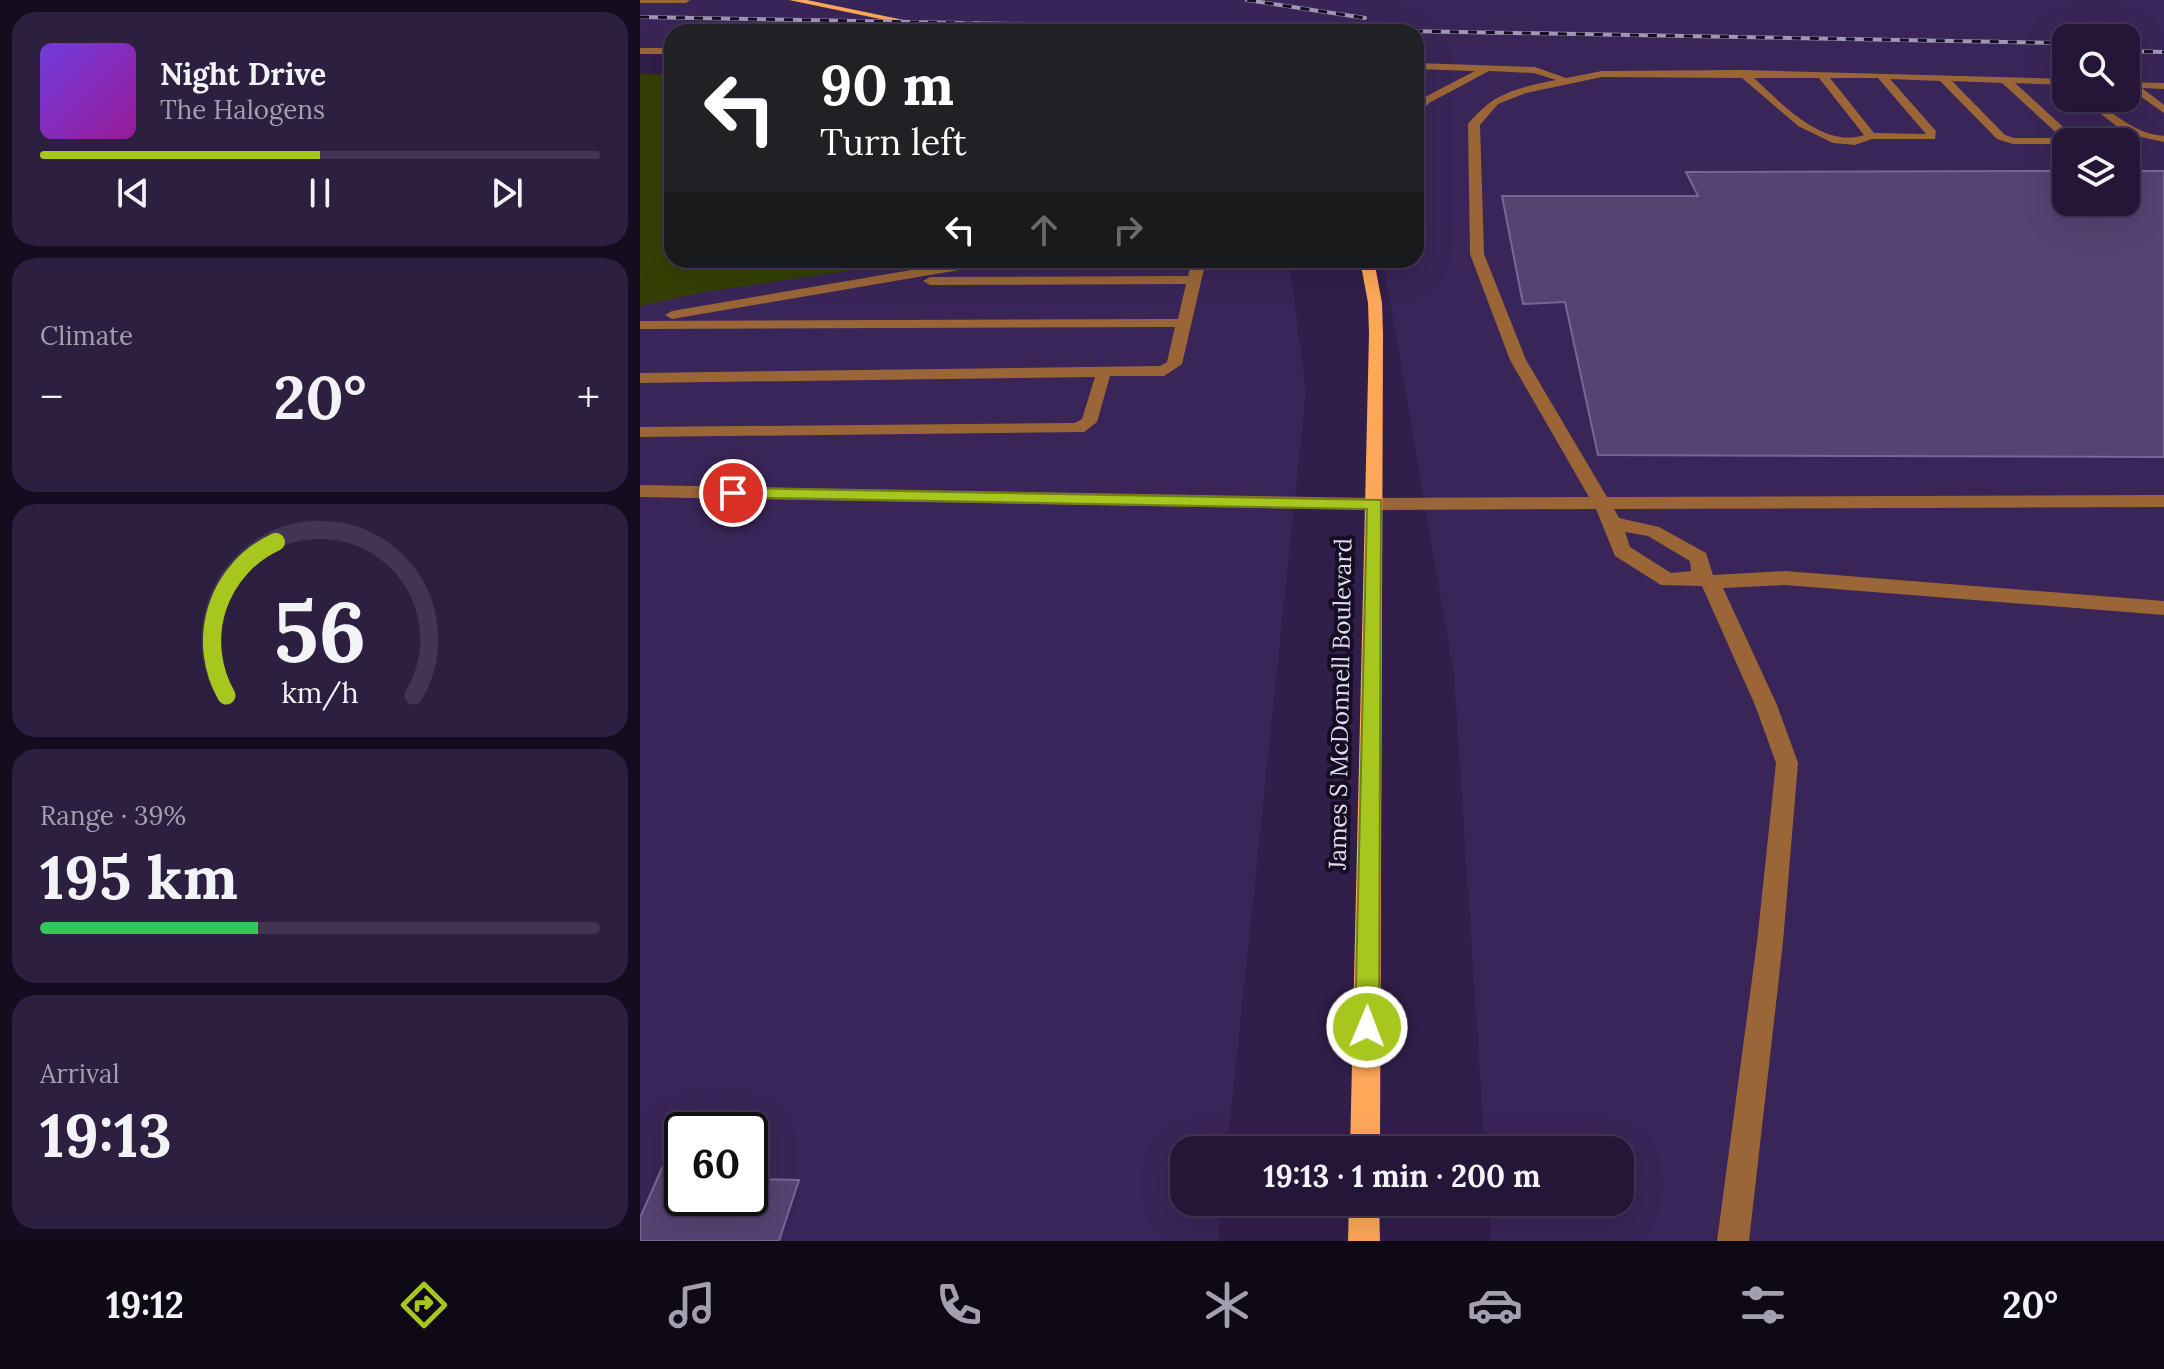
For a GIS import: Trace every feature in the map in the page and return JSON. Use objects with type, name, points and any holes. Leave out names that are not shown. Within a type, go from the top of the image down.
[{"type":"main road","points":[[793,0],[911,24]]},
{"type":"main road","name":"James S McDonnell Boulevard","points":[[1365,1136],[1376,334],[1375,303],[1368,268]]},
{"type":"main road","points":[[1364,1216],[1364,1241]]},
{"type":"street","points":[[640,0],[686,0]]},
{"type":"street","points":[[640,51],[664,51]]},
{"type":"street","points":[[1424,66],[1535,70],[1562,79]]},
{"type":"street","points":[[1424,102],[1490,67]]},
{"type":"street","points":[[2052,82],[1881,75],[1633,72],[1562,79],[1494,102],[1474,124],[1477,254],[1518,360],[1613,523],[1622,551],[1668,580],[1785,578],[2164,608]]},
{"type":"street","points":[[1743,73],[1806,128],[1845,140],[1871,136],[1931,137],[1932,133],[1881,75]]},
{"type":"street","points":[[1821,74],[1871,136]]},
{"type":"street","points":[[1942,77],[2001,137],[2013,141],[2066,141],[2068,137],[2005,80]]},
{"type":"street","points":[[2140,85],[2164,86]]},
{"type":"street","points":[[2140,93],[2164,110]]},
{"type":"street","points":[[2102,112],[2127,132],[2164,139]]},
{"type":"street","points":[[640,323],[947,268]]},
{"type":"street","points":[[640,378],[1164,371],[1174,364],[1197,268]]},
{"type":"street","points":[[870,281],[1194,280]]},
{"type":"street","points":[[640,323],[1184,323]]},
{"type":"street","points":[[640,432],[1078,428],[1089,422],[1104,372]]},
{"type":"street","points":[[640,491],[1375,504],[2164,501]]},
{"type":"street","points":[[1613,523],[1653,531],[1699,558],[1706,580],[1766,705],[1787,763],[1770,942],[1733,1241]]},
{"type":"shaded area","points":[[640,0],[2164,0],[2164,1241],[1491,1241],[1490,1216],[1634,1216],[1634,1136],[1484,1136],[1454,675],[1384,268],[1424,268],[1424,24],[664,24],[664,50],[640,49]]},
{"type":"shaded area","points":[[640,74],[664,214],[664,268],[1290,268],[1306,391],[1228,1136],[1170,1136],[1170,1216],[1221,1216],[1218,1241],[640,1241]]},
{"type":"green space","points":[[640,74],[664,75],[664,268],[868,268],[704,292],[640,306]]},
{"type":"building","points":[[2052,171],[2052,216],[2140,216],[2140,171],[2164,171],[2164,457],[1598,455],[1565,302],[1523,304],[1502,196],[1698,196],[1686,172]]},
{"type":"building","points":[[664,1163],[664,1216],[768,1216],[768,1179],[799,1180],[779,1241],[640,1241],[640,1218]]},
{"type":"railway","points":[[1247,0],[1365,18]]},
{"type":"railway","points":[[640,17],[1024,24]]},
{"type":"railway","points":[[1424,31],[2052,43]]},
{"type":"railway","points":[[2140,51],[2164,52]]},
{"type":"route","points":[[733,493],[1375,504],[1367,1027]]}]
